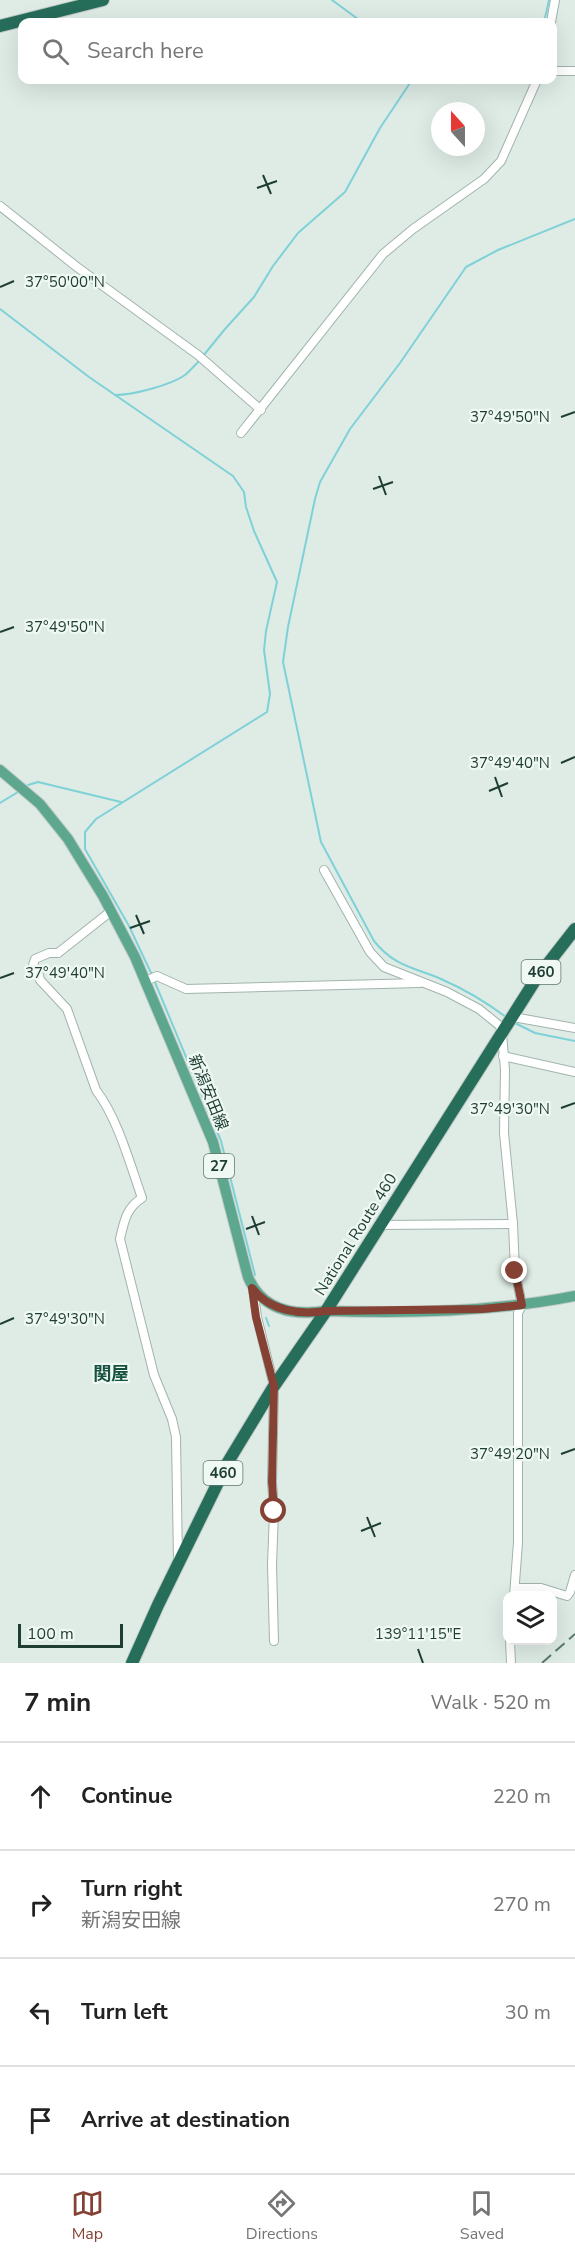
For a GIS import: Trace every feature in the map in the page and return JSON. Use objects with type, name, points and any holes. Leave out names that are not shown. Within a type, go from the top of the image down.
[{"type":"highway","points":[[32,18],[104,0]]},
{"type":"highway","points":[[0,26],[18,22]]},
{"type":"highway","name":"National Route 460","points":[[132,1663],[228,1462],[274,1386],[326,1311],[536,979],[575,929]]},
{"type":"main road","name":"新潟安田線","points":[[0,770],[40,804],[79,856],[146,981],[213,1142],[252,1288]]},
{"type":"main road","points":[[252,1288],[259,1296],[279,1308],[310,1313],[482,1309],[575,1296]]},
{"type":"street","points":[[552,18],[555,0]]},
{"type":"street","points":[[557,71],[575,71]]},
{"type":"street","points":[[241,433],[383,254],[413,229],[484,179],[501,161],[535,84]]},
{"type":"street","points":[[0,206],[77,267],[198,355],[261,410]]},
{"type":"street","points":[[324,870],[370,952],[384,967],[447,992],[479,1009],[500,1026],[575,1028]]},
{"type":"street","points":[[110,912],[69,947],[58,953],[49,953],[35,959],[33,965],[38,970],[40,980],[67,1009],[96,1090],[123,1145],[142,1198],[132,1204],[124,1219],[120,1239],[154,1375],[172,1419],[176,1437],[178,1563]]},
{"type":"street","points":[[146,981],[158,976],[186,989],[423,982]]},
{"type":"street","points":[[507,1026],[503,1056],[504,1133],[515,1271],[522,1305],[518,1313],[518,1542],[514,1591]]},
{"type":"street","points":[[503,1056],[575,1072]]},
{"type":"street","points":[[379,1225],[513,1224]]},
{"type":"street","points":[[252,1288],[256,1317],[274,1386],[272,1482],[274,1641]]},
{"type":"street","points":[[557,1593],[567,1596],[575,1575]]},
{"type":"street","points":[[521,1591],[541,1588],[551,1591]]},
{"type":"street","points":[[510,1645],[512,1663]]},
{"type":"waterway","points":[[332,0],[357,18]]},
{"type":"waterway","points":[[545,18],[549,0]]},
{"type":"waterway","points":[[203,356],[254,297],[273,266],[298,233],[345,192],[380,128],[409,84]]},
{"type":"waterway","points":[[506,1017],[458,987],[397,961],[374,941],[321,842],[283,662],[288,627],[315,499],[320,482],[350,429],[400,363],[466,267],[498,250],[575,219]]},
{"type":"waterway","points":[[0,309],[89,377],[233,476],[244,492],[254,531],[277,582],[264,650],[270,694],[267,712],[96,819],[85,832],[85,849],[129,926],[152,975]]},
{"type":"waterway","points":[[115,395],[141,391],[171,382],[185,375],[199,361]]},
{"type":"waterway","points":[[28,785],[38,782],[121,802]]},
{"type":"waterway","points":[[0,803],[18,792]]},
{"type":"waterway","points":[[154,980],[221,1141],[255,1275]]},
{"type":"waterway","points":[[513,1022],[535,1033],[575,1041]]},
{"type":"waterway","points":[[266,1318],[269,1326]]},
{"type":"railway","points":[[542,1663],[575,1634]]},
{"type":"district","name":"関屋","points":[[111,1374]]},
{"type":"route","points":[[274,1511],[272,1482],[274,1386],[256,1317],[252,1288],[269,1304],[310,1313],[482,1309],[522,1305],[515,1271]]}]
